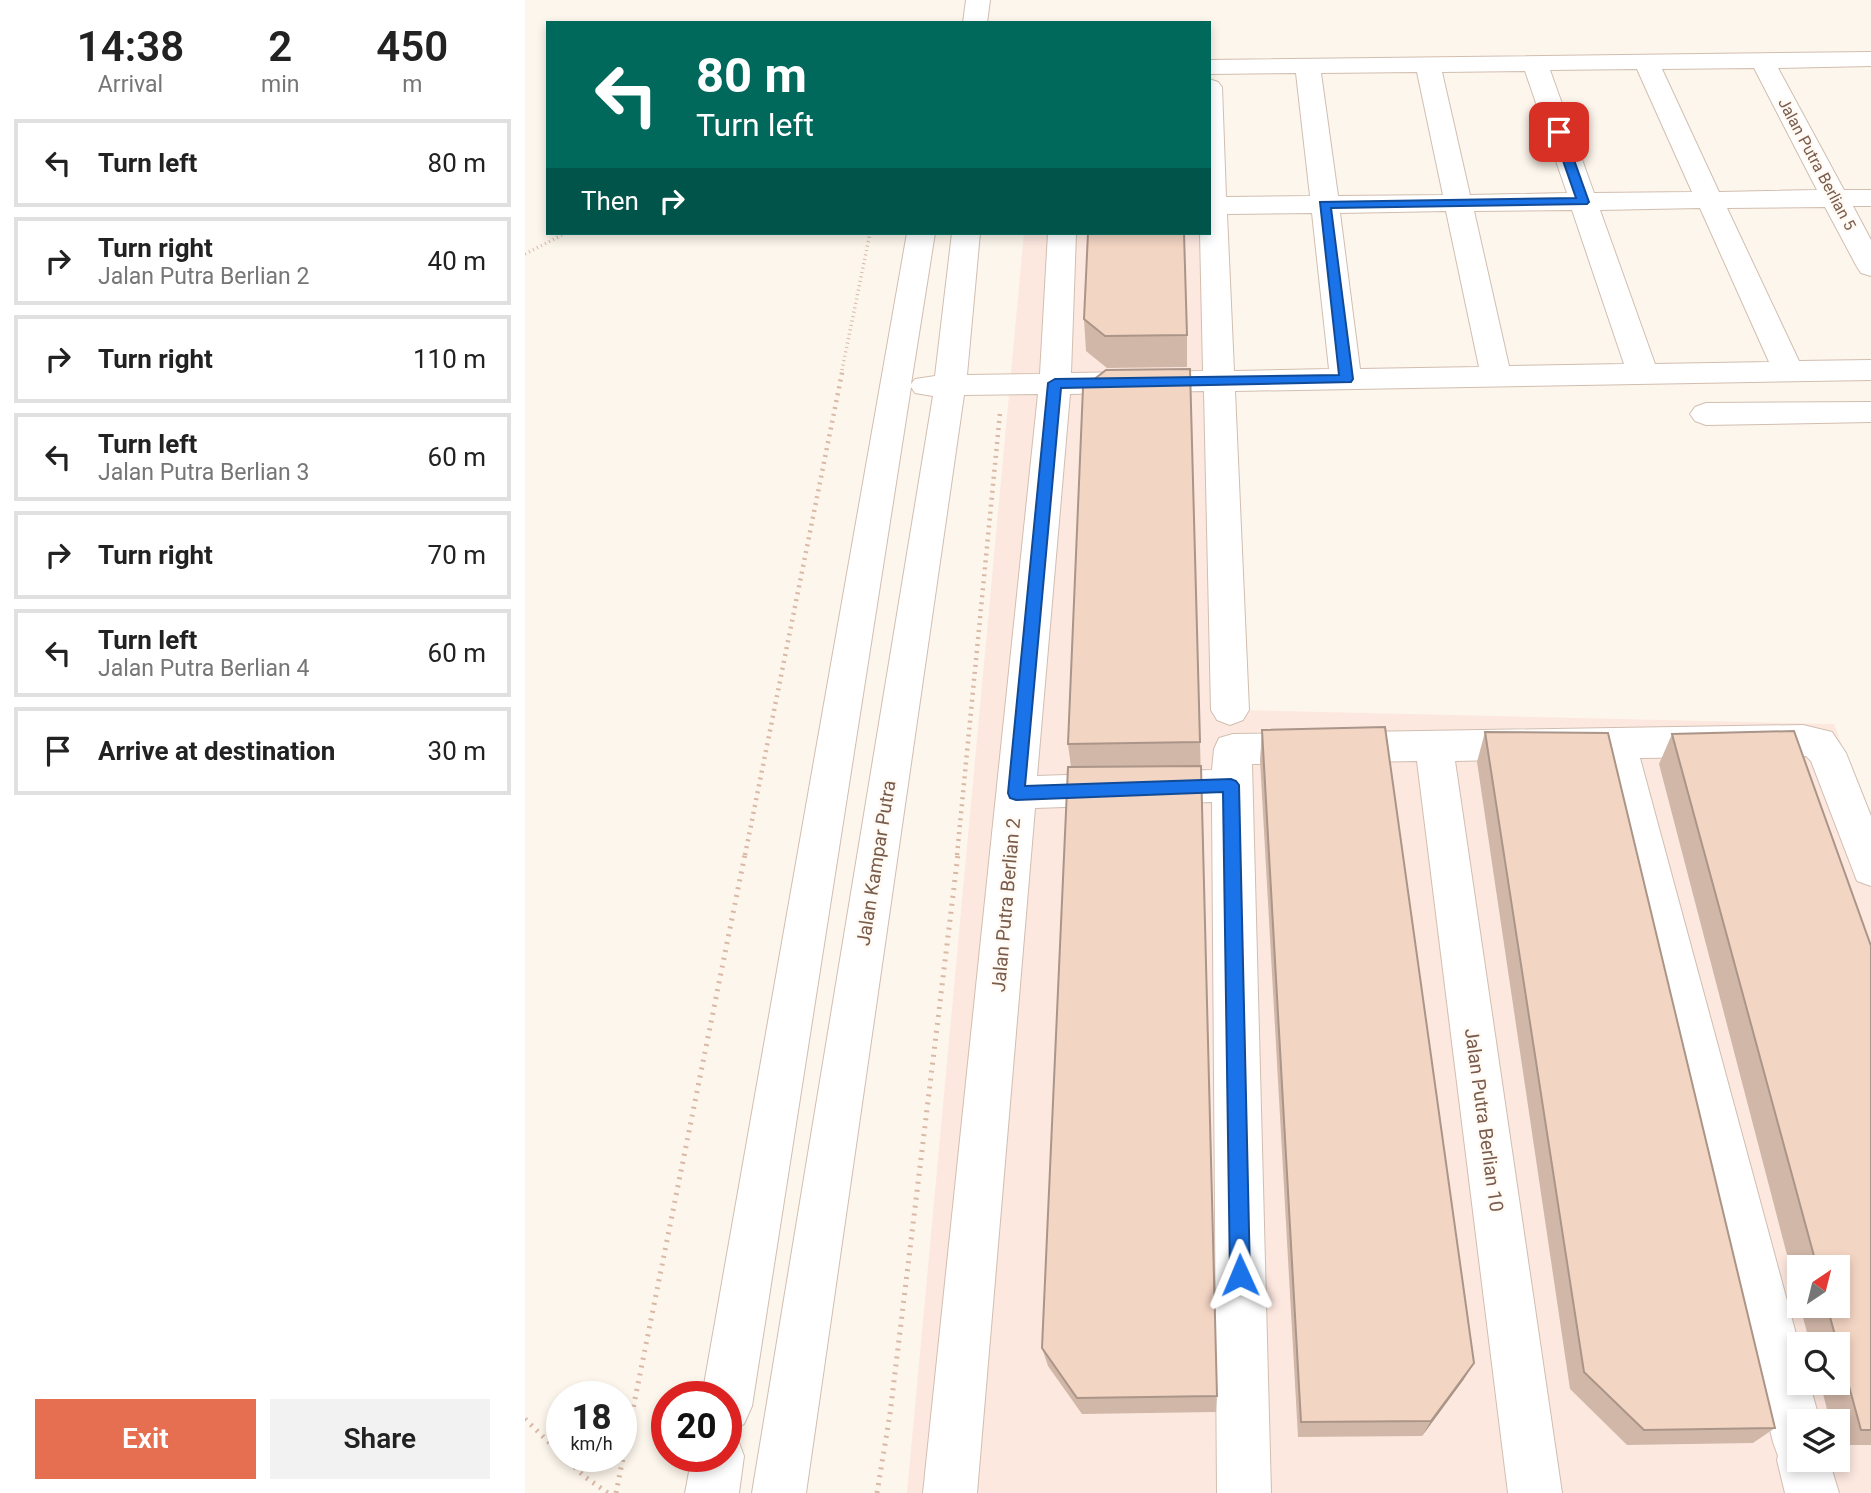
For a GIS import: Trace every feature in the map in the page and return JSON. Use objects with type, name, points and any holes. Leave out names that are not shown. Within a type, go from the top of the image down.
[{"type":"street","points":[[975,21],[978,0]]},
{"type":"street","points":[[1211,67],[1871,59]]},
{"type":"street","name":"Jalan Putra Berlian 5","points":[[1762,60],[1871,267]]},
{"type":"street","points":[[1646,62],[1789,372]]},
{"type":"street","points":[[1535,63],[1643,374]]},
{"type":"street","points":[[1428,65],[1496,376]]},
{"type":"street","points":[[1308,66],[1346,379]]},
{"type":"street","points":[[1230,710],[1211,206],[1871,198]]},
{"type":"street","points":[[730,1381],[921,235]]},
{"type":"street","name":"Jalan Kampar Putra","points":[[779,1493],[950,385],[967,235]]},
{"type":"street","name":"Jalan Putra Berlian 2","points":[[950,1493],[1055,383],[1062,235]]},
{"type":"street","points":[[896,386],[1871,370]]},
{"type":"street","points":[[1706,414],[1871,412]]},
{"type":"street","points":[[1244,1493],[1231,785],[1233,749],[1803,740],[1818,743],[1827,753],[1869,861]]},
{"type":"street","points":[[1617,743],[1790,1409]]},
{"type":"street","name":"Jalan Putra Berlian 10","points":[[1434,747],[1535,1493]]},
{"type":"street","points":[[1016,793],[1231,785]]},
{"type":"street","points":[[712,1493],[715,1472]]},
{"type":"street","points":[[1807,1472],[1812,1493]]},
{"type":"path","points":[[525,254],[562,235]]},
{"type":"path","points":[[616,1493],[870,235]]},
{"type":"path","points":[[877,1493],[890,1415],[950,932],[1004,384]]},
{"type":"path","points":[[525,1419],[546,1439]]},
{"type":"path","points":[[581,1472],[608,1493]]},
{"type":"shaded area","points":[[1024,235],[1209,235],[1239,710],[1834,724],[1871,824],[1871,1493],[907,1493]]},
{"type":"building","points":[[1088,235],[1184,235],[1187,335],[1105,336],[1084,319]]},
{"type":"building","points":[[1190,369],[1200,742],[1068,744],[1083,388],[1106,370]]},
{"type":"building","points":[[1385,727],[1474,1363],[1431,1421],[1301,1422],[1262,730]]},
{"type":"building","points":[[1794,731],[1871,946],[1871,1430],[1861,1430],[1850,1390],[1850,1332],[1834,1332],[1830,1318],[1850,1318],[1850,1255],[1814,1255],[1672,734]]},
{"type":"building","points":[[1485,732],[1608,733],[1775,1428],[1644,1430],[1584,1372]]},
{"type":"building","points":[[1201,766],[1217,1396],[1077,1398],[1042,1348],[1068,767]]},
{"type":"route","points":[[1240,1275],[1231,785],[1016,793],[1055,383],[1346,379],[1324,205],[1583,202],[1559,132]]}]
